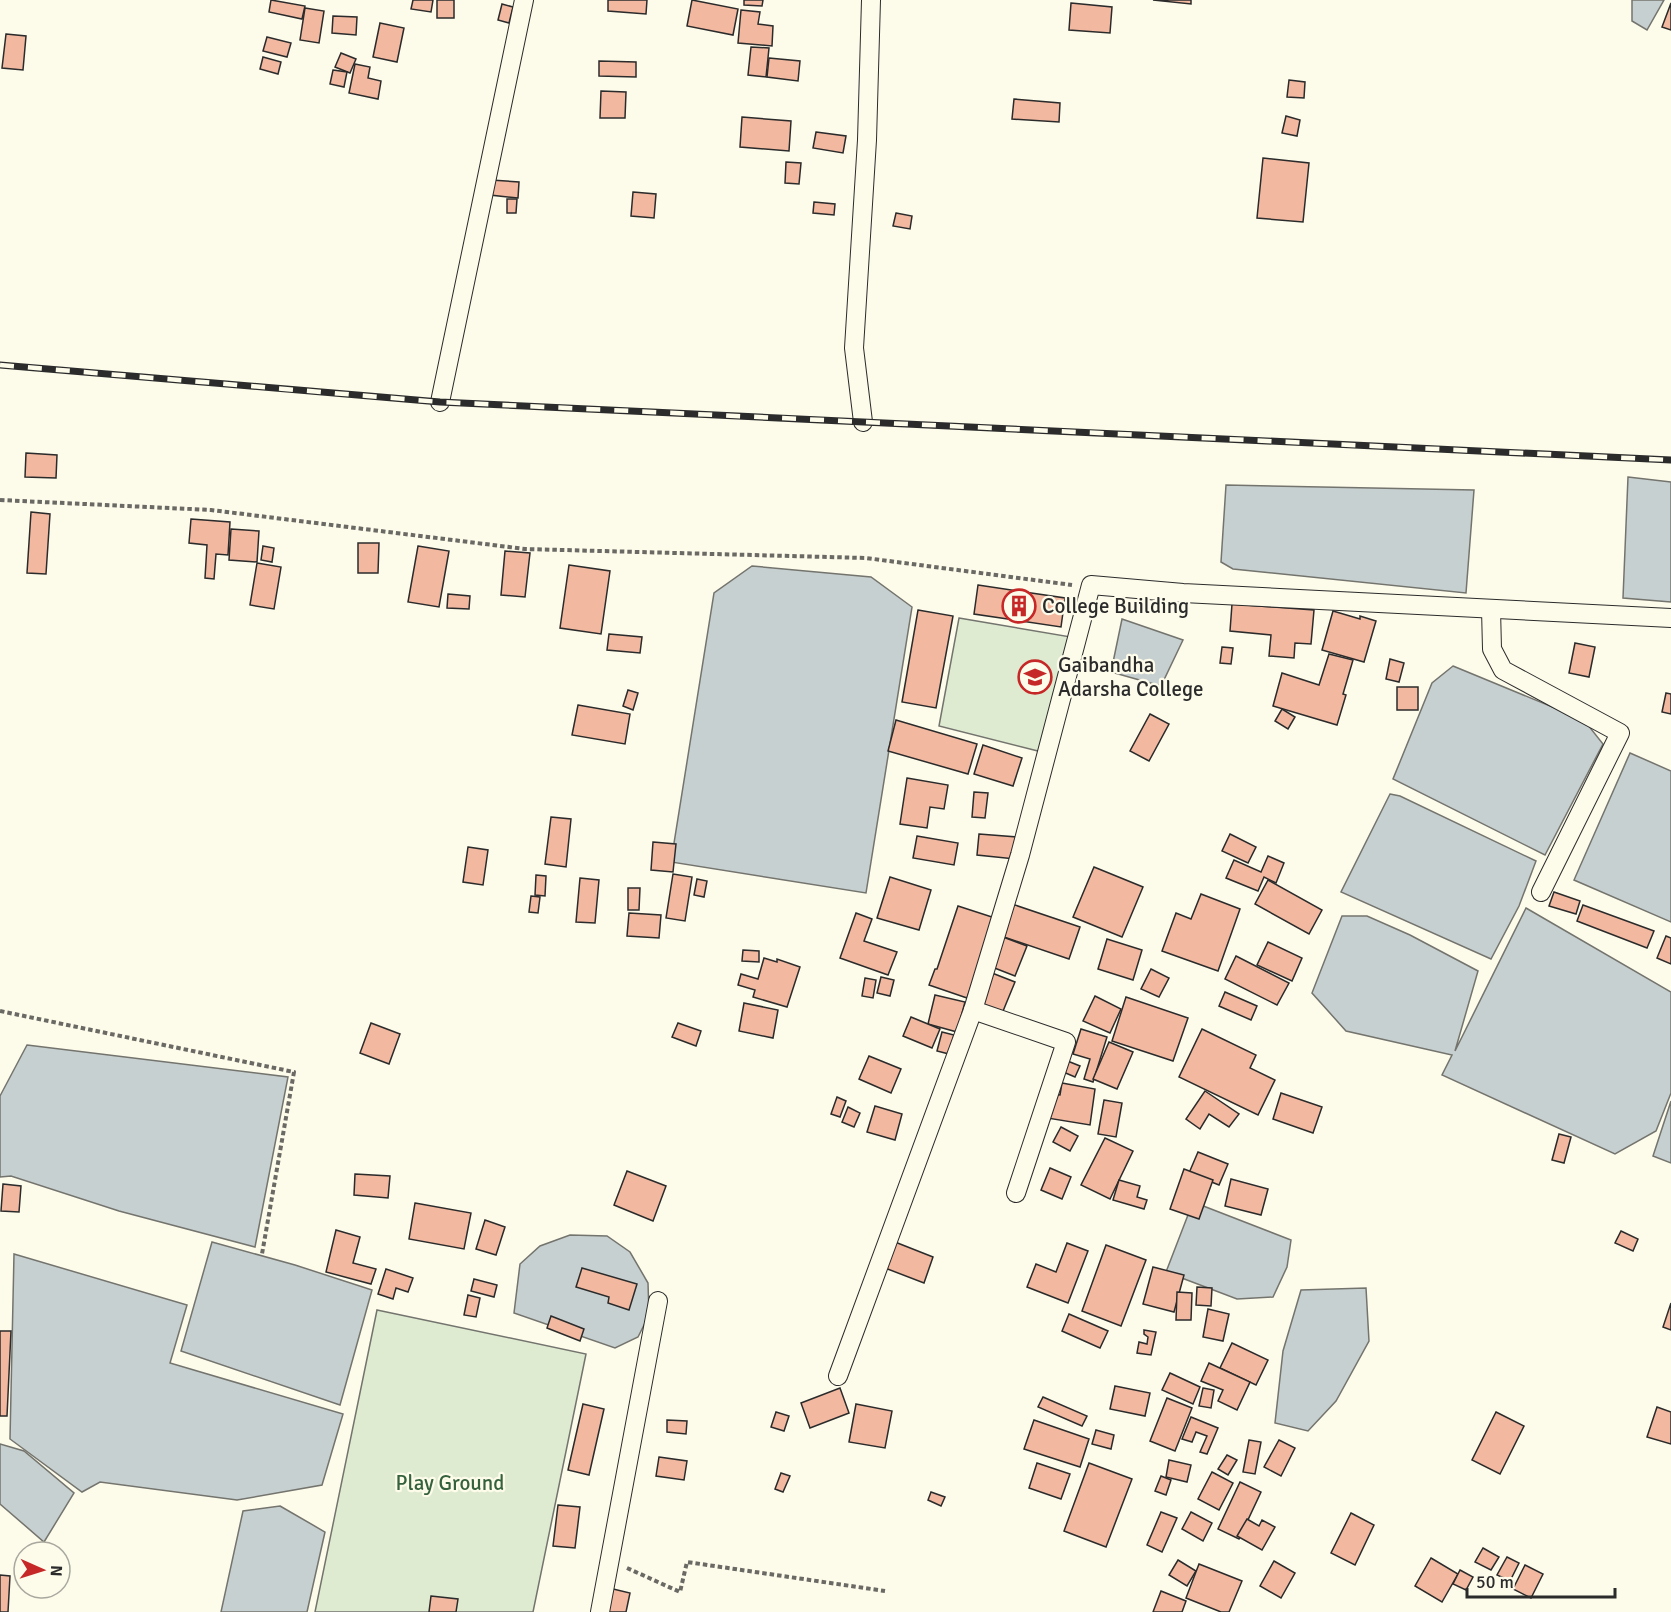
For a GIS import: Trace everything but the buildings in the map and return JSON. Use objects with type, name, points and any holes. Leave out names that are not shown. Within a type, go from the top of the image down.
[{"type":"street","points":[[440,402],[524,0]]},
{"type":"street","points":[[862,422],[855,348],[867,140],[871,0]]},
{"type":"street","points":[[838,1376],[973,1010],[1020,855],[1091,585],[1183,593],[1671,618]]},
{"type":"street","points":[[1491,609],[1492,649],[1503,670],[1620,733],[1541,892]]},
{"type":"street","points":[[973,1010],[1066,1042],[1016,1193]]},
{"type":"street","points":[[600,1612],[658,1301]]},
{"type":"path","points":[[0,500],[211,510],[525,549],[866,558],[1068,585],[1091,585]]},
{"type":"path","points":[[0,1011],[294,1072],[262,1254]]},
{"type":"path","points":[[610,1560],[680,1592],[687,1562],[885,1592]]},
{"type":"green space","points":[[959,618],[1071,637],[1042,752],[939,726]]},
{"type":"green space","name":"Play Ground","points":[[377,1310],[586,1354],[533,1612],[315,1612]]},
{"type":"shaded area","points":[[1632,0],[1664,0],[1647,30],[1632,21]]},
{"type":"shaded area","points":[[1628,477],[1671,482],[1671,602],[1623,598]]},
{"type":"shaded area","points":[[1226,485],[1474,490],[1466,593],[1233,569],[1221,562]]},
{"type":"shaded area","points":[[752,566],[871,577],[912,607],[866,893],[671,862],[714,593]]},
{"type":"shaded area","points":[[1122,619],[1183,640],[1161,686],[1111,672]]},
{"type":"shaded area","points":[[1453,666],[1584,720],[1603,744],[1545,855],[1393,779],[1432,683]]},
{"type":"shaded area","points":[[1630,753],[1671,771],[1671,922],[1574,880]]},
{"type":"shaded area","points":[[1390,794],[1400,796],[1536,861],[1519,906],[1491,959],[1341,892]]},
{"type":"shaded area","points":[[1526,908],[1671,992],[1671,1093],[1656,1131],[1615,1154],[1442,1075],[1452,1055],[1346,1031],[1312,993],[1342,916],[1367,916],[1410,935],[1478,971],[1455,1051]]},
{"type":"shaded area","points":[[27,1045],[288,1077],[255,1247],[119,1211],[11,1176],[0,1177],[0,1096]]},
{"type":"shaded area","points":[[1671,1101],[1671,1163],[1653,1156]]},
{"type":"shaded area","points":[[1193,1202],[1291,1240],[1287,1267],[1273,1297],[1237,1299],[1166,1272]]},
{"type":"shaded area","points":[[570,1235],[607,1236],[630,1252],[648,1283],[649,1315],[638,1337],[615,1348],[514,1313],[520,1264],[540,1246]]},
{"type":"shaded area","points":[[212,1242],[295,1265],[372,1290],[340,1405],[181,1351]]},
{"type":"shaded area","points":[[14,1254],[187,1305],[170,1363],[343,1414],[322,1485],[237,1500],[100,1482],[82,1492],[10,1439]]},
{"type":"shaded area","points":[[1366,1288],[1369,1341],[1336,1401],[1308,1431],[1275,1423],[1283,1351],[1301,1290]]},
{"type":"shaded area","points":[[0,1444],[24,1451],[74,1493],[45,1540],[42,1540],[0,1504]]},
{"type":"shaded area","points":[[280,1506],[325,1532],[307,1612],[221,1612],[243,1511]]},
{"type":"railway","points":[[0,365],[440,402],[1671,460]]},
{"type":"place","name":"College Building","points":[[1019,606]]},
{"type":"place","name":"Gaibandha Adarsha College","points":[[1035,677]]}]
